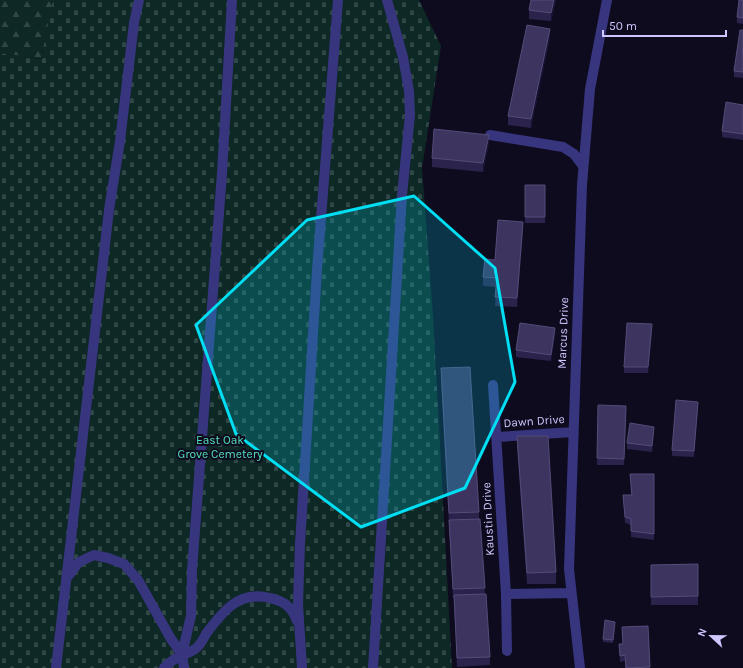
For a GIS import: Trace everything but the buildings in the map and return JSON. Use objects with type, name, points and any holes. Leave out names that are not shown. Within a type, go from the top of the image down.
[{"type":"street","points":[[56,668],[108,218],[120,141],[134,23],[139,0]]},
{"type":"street","points":[[184,668],[182,654],[191,616],[193,562],[222,173],[232,0]]},
{"type":"street","points":[[302,668],[298,604],[302,512],[317,270],[338,0]]},
{"type":"street","points":[[373,668],[402,195],[410,115],[409,91],[403,57],[387,0]]},
{"type":"street","name":"Marcus Drive","points":[[580,668],[569,569],[583,166],[590,89],[607,0]]},
{"type":"street","points":[[490,135],[563,147],[574,154],[583,166]]},
{"type":"street","name":"Kaustin Drive","points":[[493,385],[506,594],[507,652]]},
{"type":"street","name":"Dawn Drive","points":[[497,437],[573,432]]},
{"type":"street","points":[[66,579],[79,562],[94,555],[124,564],[138,580],[171,639],[182,654]]},
{"type":"street","points":[[506,594],[571,593]]},
{"type":"street","points":[[164,668],[169,662],[196,648],[225,610],[241,599],[260,596],[269,597],[288,605],[294,613],[299,627]]},
{"type":"highlighted area","points":[[414,196],[495,268],[515,382],[465,488],[361,527],[236,434],[196,325],[307,220]]},
{"type":"green space","points":[[0,0],[53,0],[41,59],[0,53]]},
{"type":"green space","name":"East Oak Grove Cemetery","points":[[53,0],[419,0],[441,46],[422,168],[433,316],[452,668],[0,668],[0,53],[41,59]]}]
